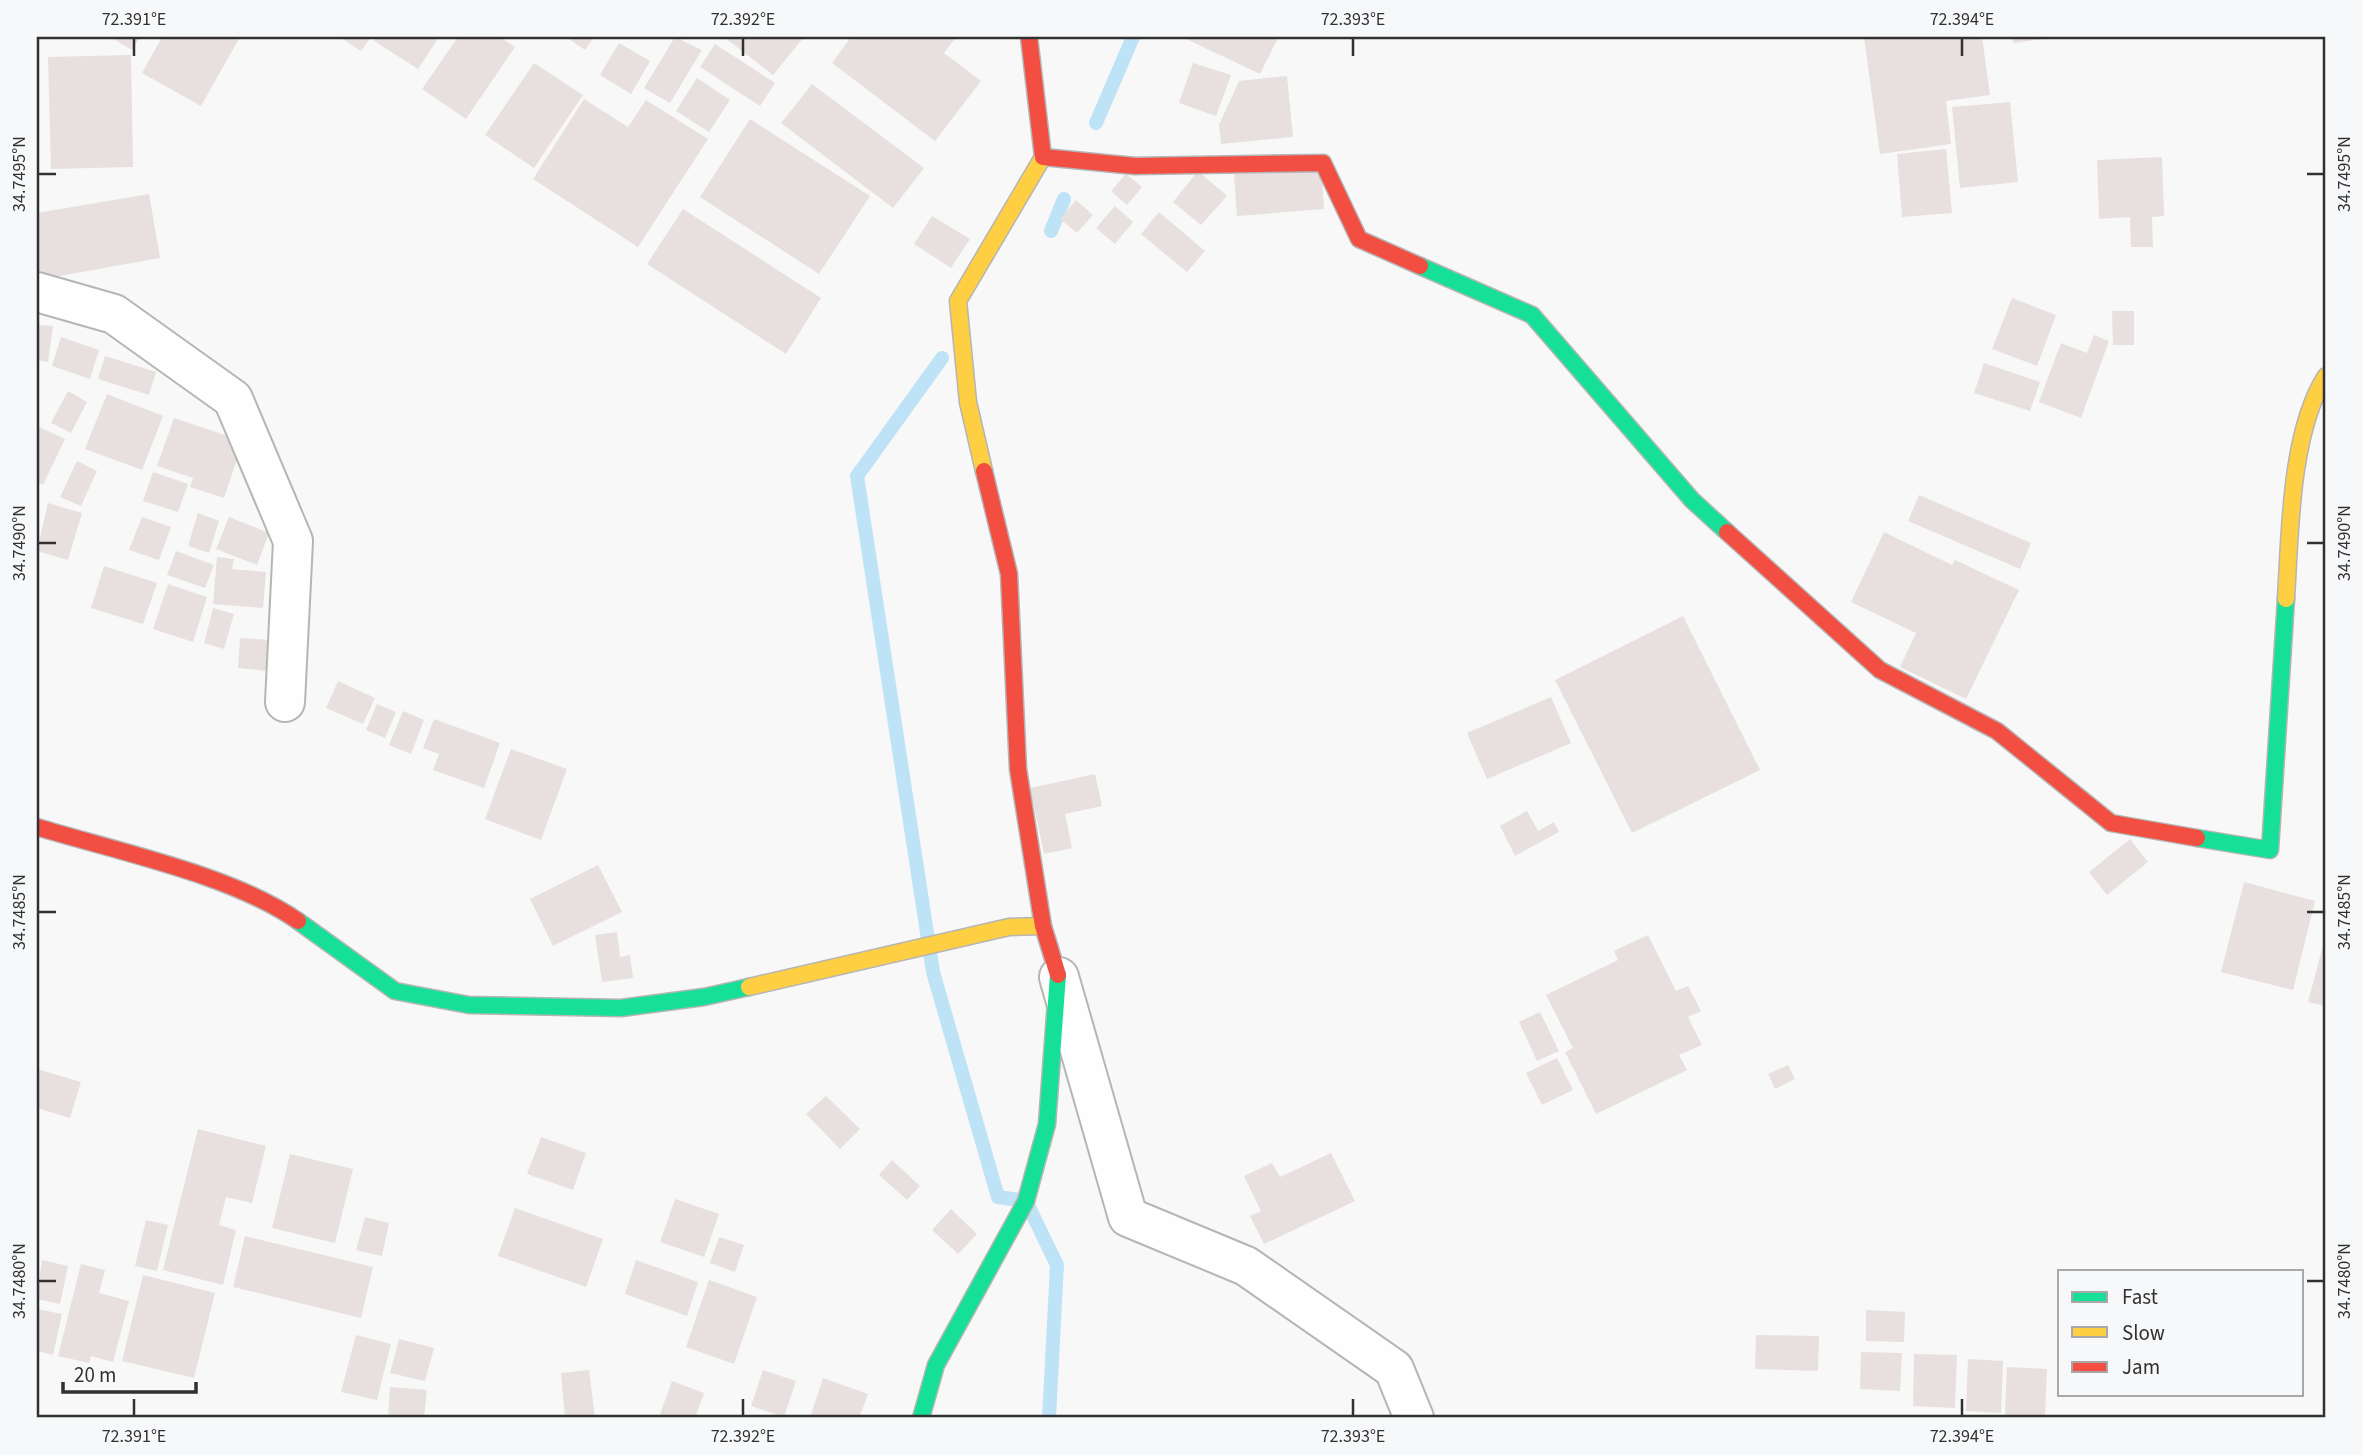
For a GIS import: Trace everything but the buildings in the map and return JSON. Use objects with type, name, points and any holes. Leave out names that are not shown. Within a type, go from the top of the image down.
[{"type":"street","points":[[1031,43],[1043,157],[958,301],[968,402],[1009,574],[1018,769],[1043,926],[1128,1217],[1245,1266],[1394,1369],[1414,1418]]},
{"type":"street","points":[[1043,157],[1135,166],[1323,163],[1359,239],[1532,315],[1692,500],[1880,670],[1997,731],[2111,823],[2270,850],[2294,475],[2317,390],[2326,376]]},
{"type":"street","points":[[37,292],[114,314],[233,400],[293,541],[285,702]]},
{"type":"street","points":[[37,827],[202,877],[271,902],[395,991],[469,1006],[621,1008],[705,997],[1009,926],[1043,926]]},
{"type":"street","points":[[921,1418],[936,1365],[1026,1201],[1047,1124],[1058,975]]},
{"type":"waterway","points":[[1096,123],[1133,37]]},
{"type":"waterway","points":[[1051,231],[1064,199]]},
{"type":"waterway","points":[[942,358],[857,476],[933,972],[998,1197],[1026,1201],[1057,1265],[1049,1418]]},
{"type":"traffic: fast","points":[[1420,266],[1532,315],[1692,500],[1727,532]]},
{"type":"traffic: fast","points":[[2197,838],[2270,850],[2286,599]]},
{"type":"traffic: fast","points":[[298,921],[395,991],[469,1005],[621,1008],[704,997],[749,987]]},
{"type":"traffic: fast","points":[[921,1418],[936,1365],[1026,1201],[1047,1124],[1058,975]]},
{"type":"traffic: slow","points":[[984,471],[968,402],[958,301],[1043,157]]},
{"type":"traffic: slow","points":[[2286,599],[2291,515],[2299,454],[2305,425],[2326,376]]},
{"type":"traffic: slow","points":[[749,987],[1009,927],[1043,926]]},
{"type":"traffic: jam","points":[[1029,37],[1043,157],[1135,166],[1323,163],[1359,239],[1420,266]]},
{"type":"traffic: jam","points":[[984,471],[1009,574],[1018,769],[1043,926],[1058,975]]},
{"type":"traffic: jam","points":[[1727,532],[1880,670],[1997,731],[2111,823],[2197,838]]},
{"type":"traffic: jam","points":[[37,827],[207,877],[241,890],[298,921]]}]
